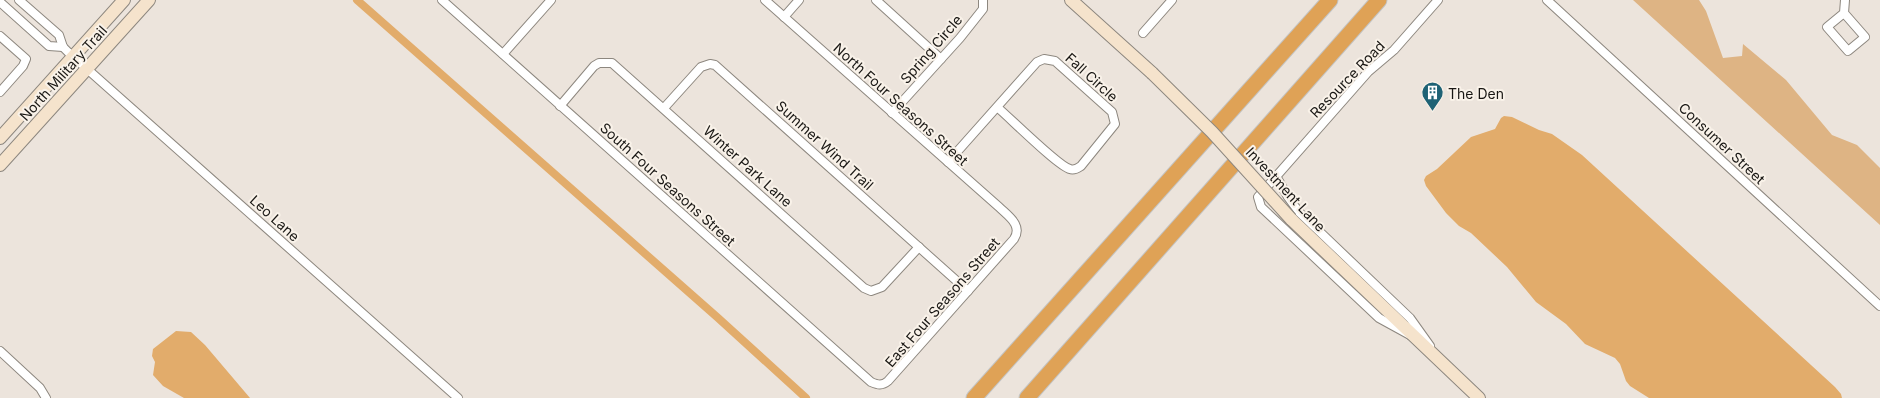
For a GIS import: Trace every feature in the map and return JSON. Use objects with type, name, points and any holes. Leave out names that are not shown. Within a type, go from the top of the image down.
[{"type":"highway","points":[[974,398],[1330,0]]},
{"type":"highway","points":[[1027,398],[1379,0]]},
{"type":"street","points":[[0,2],[49,46],[63,48],[59,35],[19,0]]},
{"type":"street","name":"North Military Trail","points":[[1,137],[124,0]]},
{"type":"street","name":"North Military Trail","points":[[0,165],[149,0]]},
{"type":"street","name":"South Four Seasons Street","points":[[442,0],[871,382],[879,385]]},
{"type":"street","points":[[502,54],[551,0]]},
{"type":"street","name":"North Four Seasons Street","points":[[765,0],[948,162],[1012,220],[1018,229]]},
{"type":"street","points":[[784,17],[799,0]]},
{"type":"street","points":[[876,0],[941,59]]},
{"type":"street","name":"Spring Circle","points":[[892,113],[941,59],[983,9],[983,0]]},
{"type":"street","name":"Investment Lane","points":[[1071,0],[1152,73],[1212,132],[1291,219],[1439,358],[1479,398]]},
{"type":"street","points":[[1143,33],[1172,0]]},
{"type":"street","name":"Resource Road","points":[[1419,340],[1394,328],[1379,318],[1261,207],[1258,197],[1368,72],[1394,50],[1438,0]]},
{"type":"street","name":"Consumer Street","points":[[1547,0],[1880,306]]},
{"type":"street","points":[[1844,13],[1865,37],[1848,51],[1828,27],[1844,13],[1845,0]]},
{"type":"street","points":[[0,36],[26,59],[23,66],[0,92]]},
{"type":"street","name":"Leo Lane","points":[[63,48],[458,398]]},
{"type":"street","name":"Fall Circle","points":[[948,162],[997,107],[1038,62],[1044,59],[1055,61],[1112,112],[1115,124],[1081,166],[1075,170],[1069,170],[1058,162],[997,107]]},
{"type":"street","name":"Winter Park Lane","points":[[560,106],[594,66],[606,62],[617,66],[864,288],[871,291],[882,287],[919,247]]},
{"type":"street","name":"Summer Wind Trail","points":[[664,108],[701,67],[710,64],[715,65],[968,291]]},
{"type":"street","points":[[1276,176],[1299,212],[1410,318],[1439,358]]},
{"type":"street","name":"East Four Seasons Street","points":[[879,385],[888,381],[1014,239],[1018,229]]},
{"type":"street","points":[[0,351],[40,388],[46,398]]},
{"type":"shaded area","points":[[1633,0],[1699,0],[1706,11],[1723,58],[1742,56],[1743,44],[1786,80],[1832,135],[1857,145],[1880,168],[1880,225]]},
{"type":"shaded area","points":[[1504,116],[1512,117],[1539,130],[1552,134],[1582,155],[1835,387],[1841,394],[1842,398],[1649,398],[1630,386],[1626,381],[1620,364],[1615,358],[1585,344],[1566,324],[1536,302],[1507,267],[1471,233],[1459,226],[1446,213],[1426,186],[1424,180],[1426,176],[1437,169],[1471,137],[1495,129],[1501,118]]},
{"type":"shaded area","points":[[176,331],[191,332],[205,345],[250,398],[184,398],[163,386],[153,375],[155,362],[152,356],[153,349]]},
{"type":"waterway","points":[[357,0],[717,317],[806,398]]},
{"type":"place","name":"The Den","points":[[1433,112]]}]
